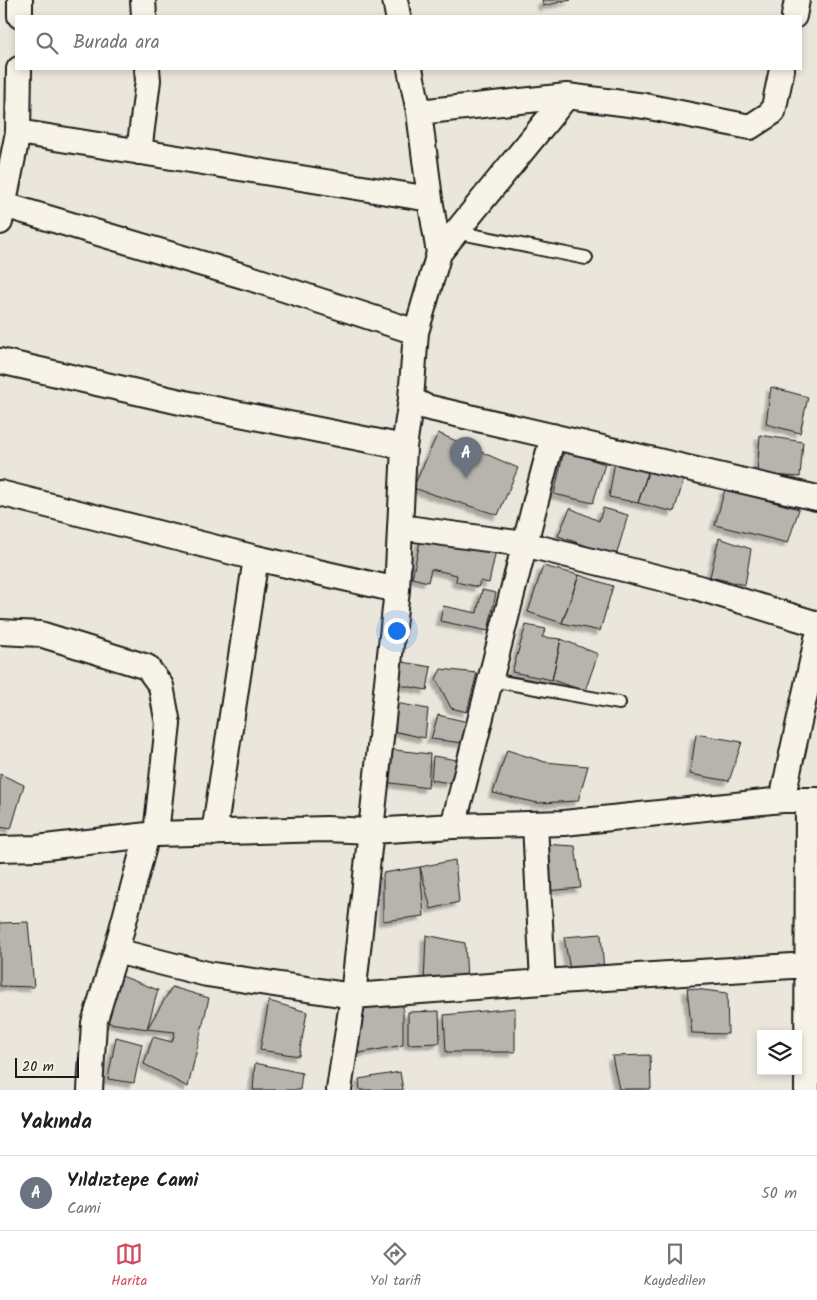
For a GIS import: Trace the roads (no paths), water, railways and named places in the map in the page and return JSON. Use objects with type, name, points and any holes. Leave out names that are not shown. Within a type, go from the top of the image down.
[{"type":"street","points":[[20,0],[20,15]]},
{"type":"street","points":[[143,0],[144,15]]},
{"type":"street","points":[[395,0],[398,15]]},
{"type":"street","points":[[794,15],[797,0]]},
{"type":"street","points":[[19,70],[18,132],[1,211],[250,278],[416,332]]},
{"type":"street","points":[[139,152],[148,80],[147,70]]},
{"type":"street","points":[[410,70],[419,112],[439,253]]},
{"type":"street","points":[[419,112],[567,96],[645,106],[750,127],[773,112],[782,70]]},
{"type":"street","points":[[339,1090],[353,996],[397,590],[404,446],[411,399],[416,332],[439,253],[567,96]]},
{"type":"street","points":[[18,132],[430,199]]},
{"type":"street","points":[[0,361],[185,403],[404,446]]},
{"type":"street","points":[[411,399],[426,407],[817,498]]},
{"type":"street","points":[[453,826],[553,436]]},
{"type":"street","points":[[0,493],[256,558],[397,590]]},
{"type":"street","points":[[400,526],[524,544],[696,587],[817,624]]},
{"type":"street","points":[[214,833],[256,558]]},
{"type":"street","points":[[0,632],[40,634],[146,667],[161,686],[168,724],[151,835],[94,1023],[90,1090]]},
{"type":"street","points":[[782,800],[817,639]]},
{"type":"street","points":[[0,849],[37,848],[151,835],[326,830],[371,831],[453,826],[564,823],[782,800],[812,800],[807,1090]]},
{"type":"street","points":[[535,824],[543,982]]},
{"type":"street","points":[[116,951],[207,974],[353,996],[808,966]]},
{"type":"lane","points":[[456,232],[586,258]]},
{"type":"lane","points":[[491,680],[618,703]]},
{"type":"place","name":"Yıldıztepe Cami","points":[[466,478]]}]
